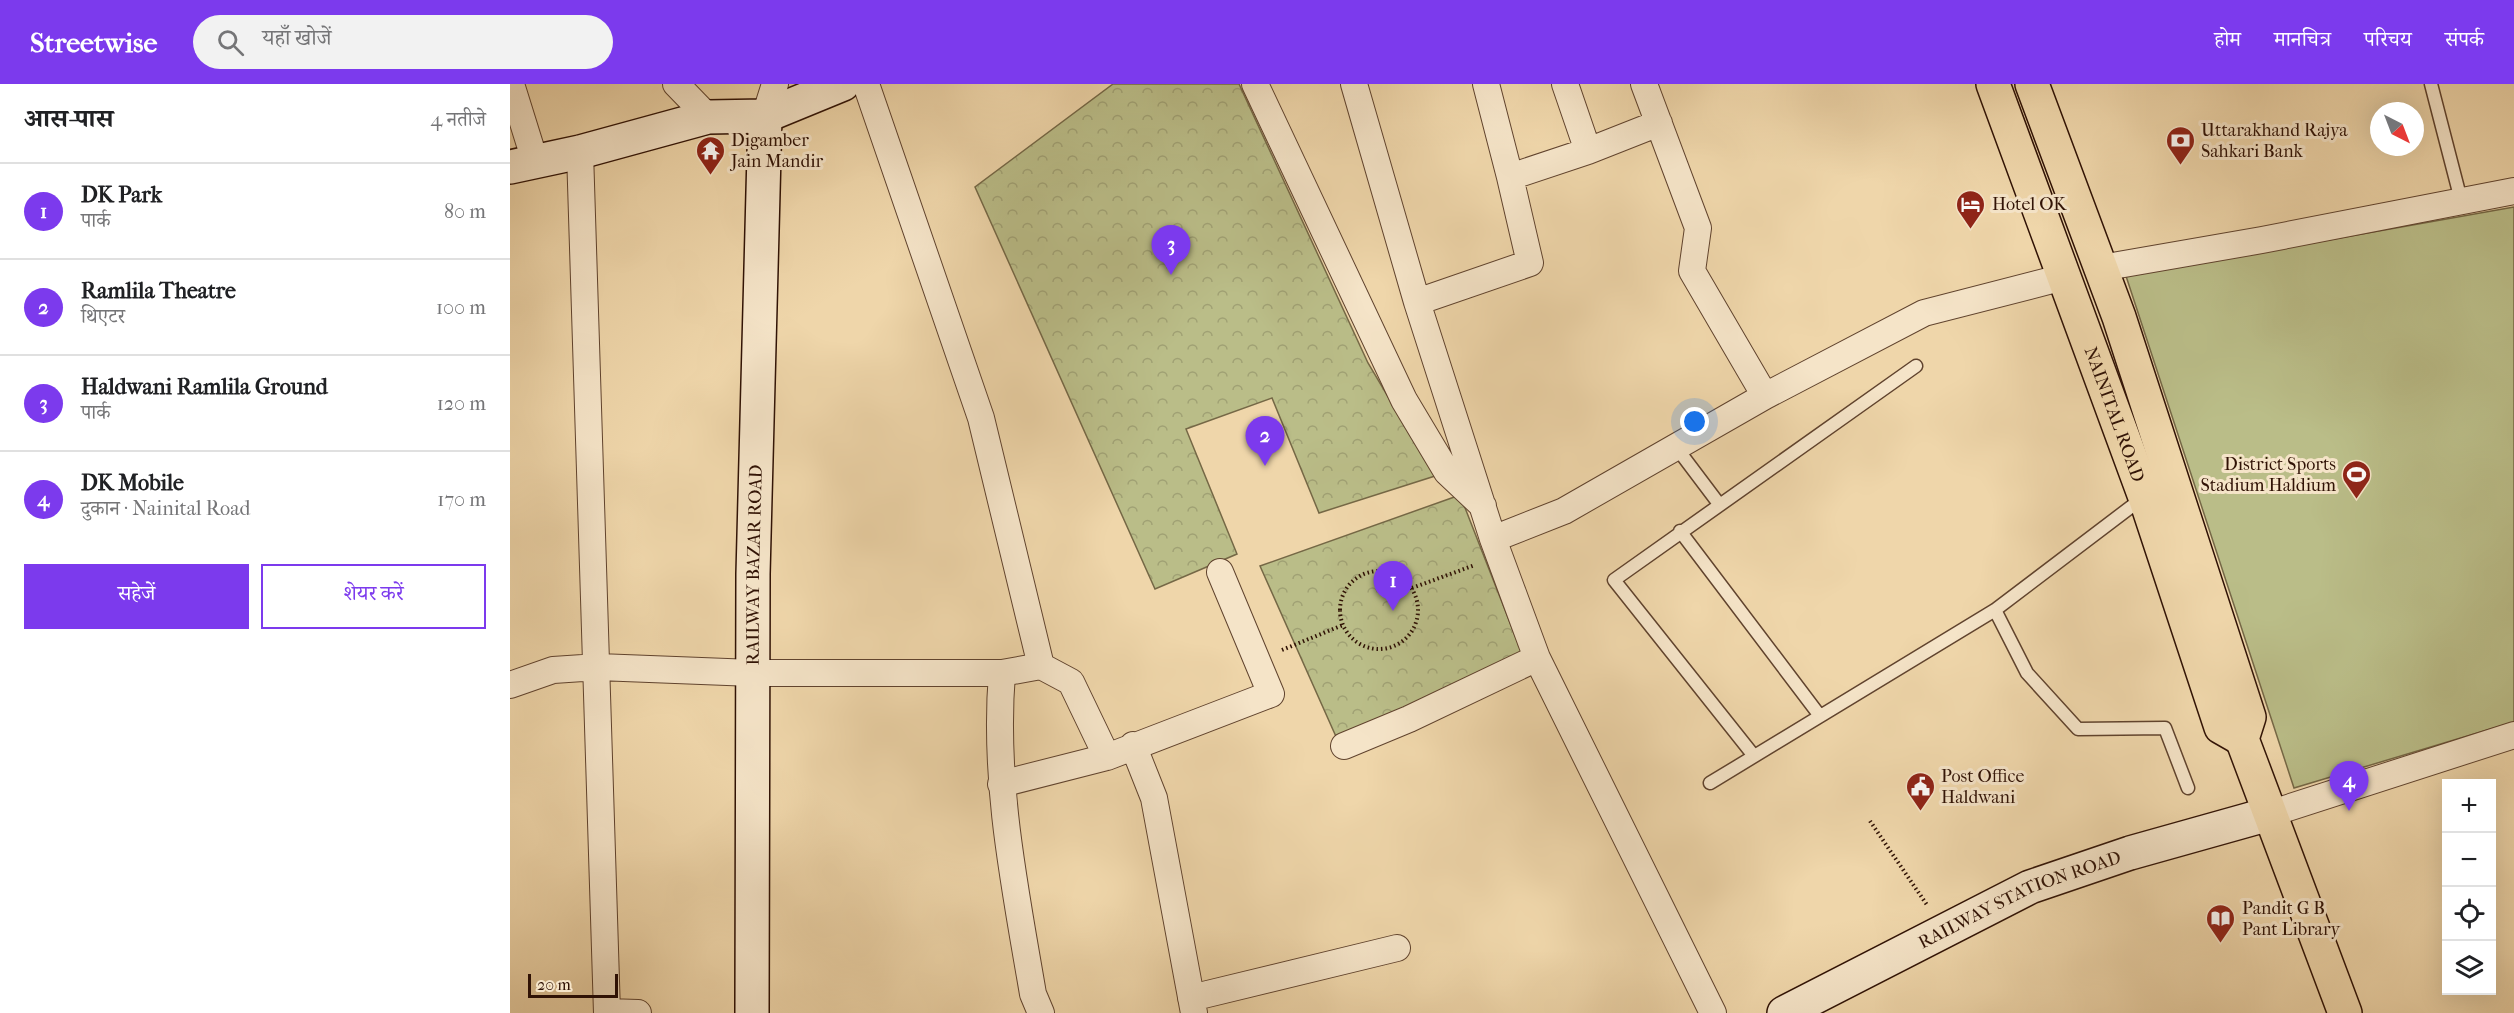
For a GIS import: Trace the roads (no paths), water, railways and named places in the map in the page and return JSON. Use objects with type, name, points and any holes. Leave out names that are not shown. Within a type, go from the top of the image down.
[{"type":"highway","name":"NAINITAL ROAD","points":[[1993,84],[2145,497],[2221,727],[2242,739]]},
{"type":"highway","name":"NAINITAL ROAD","points":[[2032,84],[2101,268],[2249,717],[2242,739],[2345,1013]]},
{"type":"highway","points":[[2064,277],[2101,268]]},
{"type":"street","points":[[511,84],[522,164],[580,152],[708,117],[765,116],[843,84]]},
{"type":"street","points":[[676,84],[708,117]]},
{"type":"street","points":[[765,116],[775,84]]},
{"type":"street","points":[[866,84],[981,418],[1041,666]]},
{"type":"street","points":[[1255,84],[1404,400],[1448,472],[1485,508]]},
{"type":"street","points":[[1354,84],[1417,302],[1496,548],[1537,658],[1713,1013]]},
{"type":"street","points":[[1417,302],[1530,263],[1486,84]]},
{"type":"street","points":[[1565,84],[1588,150]]},
{"type":"street","points":[[1644,84],[1698,228],[1692,271],[1765,396]]},
{"type":"street","name":"RAILWAY BAZAR ROAD","points":[[752,1013],[753,574],[765,116]]},
{"type":"street","points":[[1510,177],[1659,123]]},
{"type":"street","points":[[580,152],[588,437],[598,667],[607,1013],[638,1013]]},
{"type":"street","points":[[2101,268],[2262,240],[2514,191]]},
{"type":"street","points":[[1496,548],[1765,396],[1924,313],[2064,277]]},
{"type":"street","points":[[1001,784],[1107,757],[1271,694],[1220,572]]},
{"type":"street","points":[[1344,746],[1409,719],[1537,658]]},
{"type":"street","points":[[510,685],[553,670],[598,667],[753,673],[1002,673],[1041,666],[1071,682],[1107,757]]},
{"type":"street","points":[[1002,673],[1001,784],[1033,994],[1041,1013]]},
{"type":"street","points":[[2269,814],[2514,735]]},
{"type":"street","points":[[1133,746],[1154,798],[1192,1005],[1396,948]]},
{"type":"street","name":"RAILWAY STATION ROAD","points":[[1784,1013],[2030,887],[2130,853],[2269,814]]},
{"type":"lane","points":[[2431,84],[2461,200]]},
{"type":"lane","points":[[1754,756],[1614,579],[1916,366]]},
{"type":"lane","points":[[1676,447],[1719,504]]},
{"type":"lane","points":[[1710,783],[1995,610],[2145,497]]},
{"type":"lane","points":[[1680,531],[1820,716]]},
{"type":"lane","points":[[1995,610],[2027,673],[2078,729],[2165,728],[2188,788]]},
{"type":"place","name":"Uttarakhand Rajya Sahkari Bank","points":[[2180,166]]},
{"type":"place","name":"Digamber Jain Mandir","points":[[710,176]]},
{"type":"place","name":"Hotel OK","points":[[1971,230]]},
{"type":"place","name":"Haldwani Ramlila Ground","points":[[1171,275]]},
{"type":"place","name":"Ramlila Theatre","points":[[1265,466]]},
{"type":"place","name":"District Sports Stadium Haldium","points":[[2357,500]]},
{"type":"place","name":"DK Park","points":[[1393,611]]},
{"type":"place","name":"DK Mobile","points":[[2349,811]]},
{"type":"place","name":"Post Office Haldwani","points":[[1920,812]]},
{"type":"place","name":"Pandit G B Pant Library","points":[[2221,944]]}]
